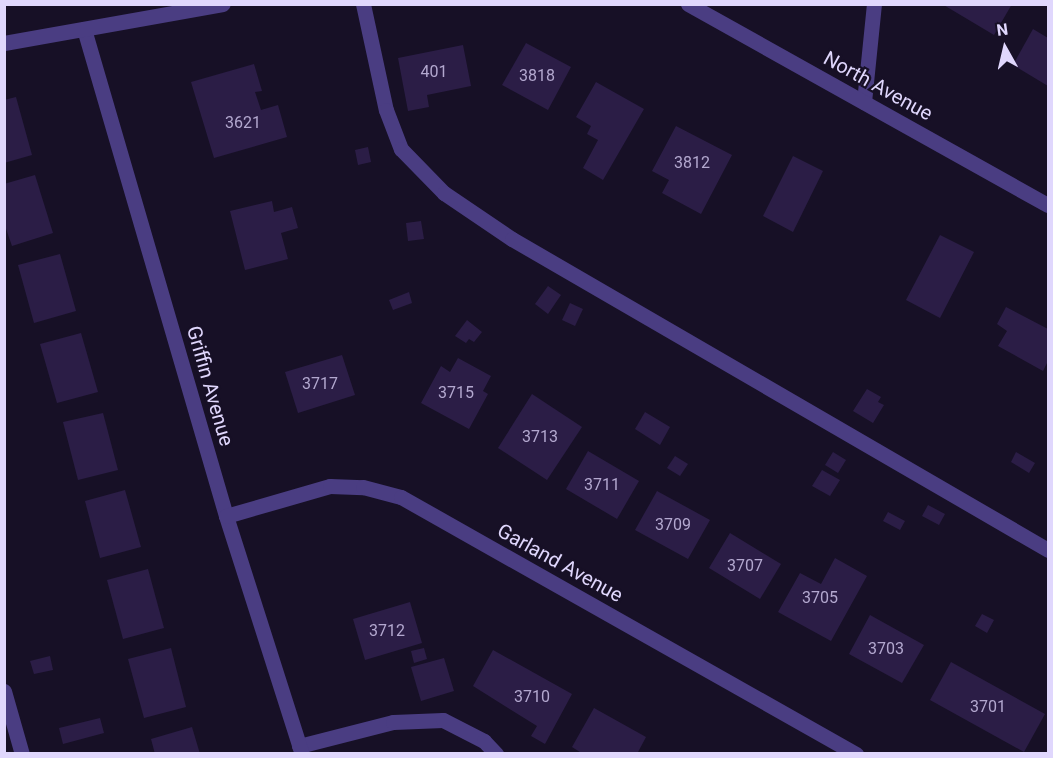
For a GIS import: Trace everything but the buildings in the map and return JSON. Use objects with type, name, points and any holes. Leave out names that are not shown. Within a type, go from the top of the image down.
[{"type":"street","points":[[4,43],[223,4]]},
{"type":"street","points":[[363,4],[386,110],[401,149],[444,193],[512,239],[1048,550]]},
{"type":"street","name":"North Avenue","points":[[688,4],[1048,205]]},
{"type":"street","points":[[864,102],[874,4]]},
{"type":"street","name":"Griffin Avenue","points":[[84,29],[226,516],[301,749]]},
{"type":"street","name":"Garland Avenue","points":[[226,516],[330,486],[363,487],[401,497],[856,753]]},
{"type":"street","points":[[4,691],[22,753]]},
{"type":"street","points":[[301,749],[393,722],[443,720],[484,741],[496,753]]}]
